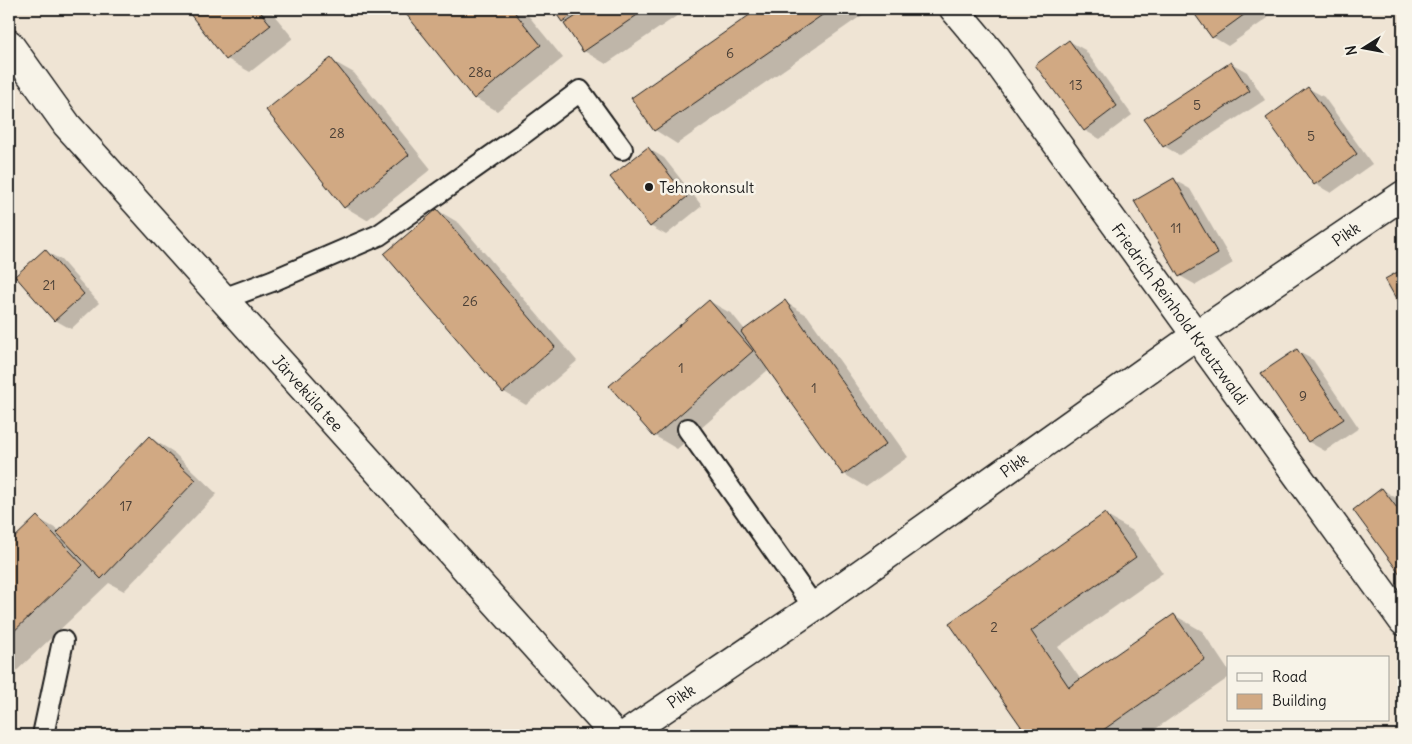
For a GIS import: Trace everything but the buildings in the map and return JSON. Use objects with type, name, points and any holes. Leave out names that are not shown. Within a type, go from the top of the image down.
[{"type":"street","name":"Friedrich Reinhold Kreutzwaldi","points":[[954,9],[992,54],[1403,621]]},
{"type":"street","name":"Järveküla tee","points":[[9,44],[67,125],[615,735]]},
{"type":"street","name":"Pikk","points":[[624,735],[814,607],[1196,336],[1403,195]]},
{"type":"lane","points":[[223,299],[272,281],[378,235],[580,92],[622,149]]},
{"type":"lane","points":[[688,429],[814,607]]},
{"type":"lane","points":[[42,735],[63,641]]},
{"type":"place","name":"Tehnokonsult","points":[[649,187]]}]
